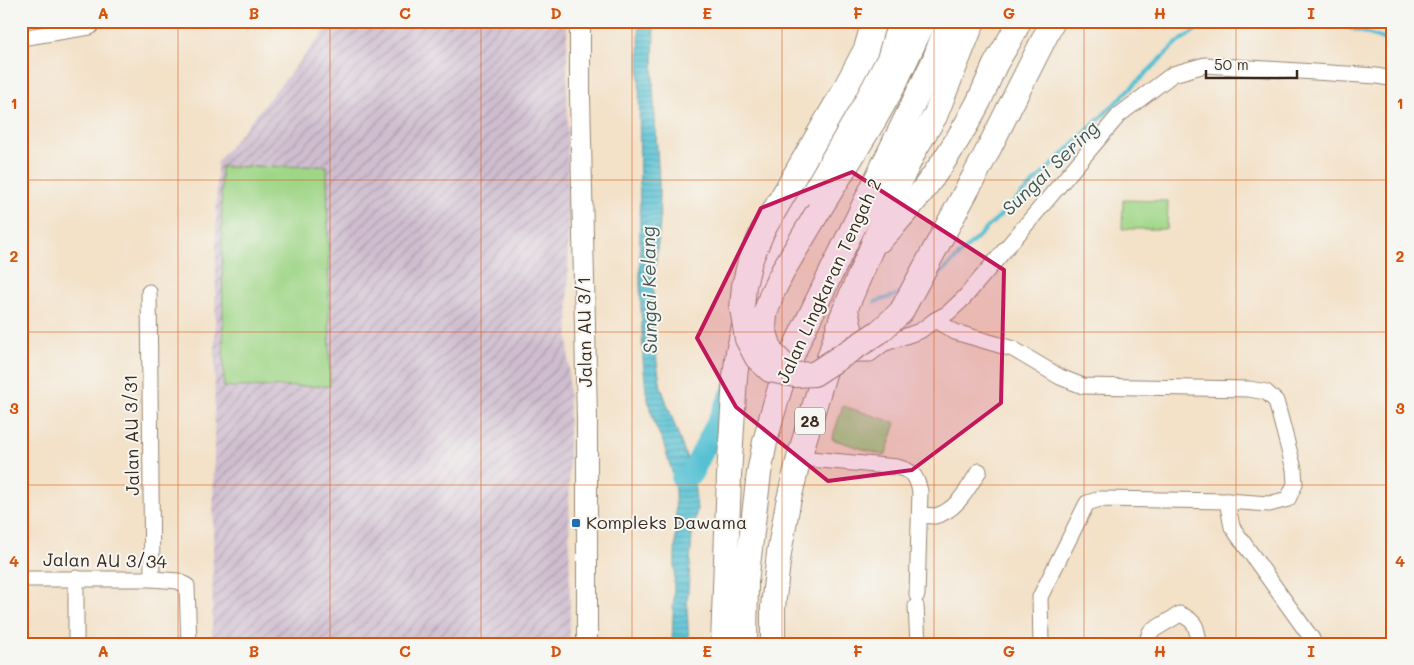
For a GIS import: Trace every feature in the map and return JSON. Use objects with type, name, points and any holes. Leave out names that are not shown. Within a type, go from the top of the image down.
[{"type":"highway","points":[[874,21],[866,48],[842,94],[763,230],[750,261],[744,286],[742,308],[747,339],[757,358],[770,370],[795,375],[814,374],[879,332],[901,312],[961,202],[1053,21]]},
{"type":"highway","points":[[723,644],[729,476],[738,352],[744,320],[751,297],[784,229],[872,84],[903,21]]},
{"type":"highway","points":[[795,375],[771,352],[764,329],[765,314],[772,293],[785,267],[894,85],[924,21]]},
{"type":"highway","name":"Jalan Lingkaran Tengah 2","points":[[745,644],[746,582],[759,474],[772,415],[789,361],[934,61],[949,21]]},
{"type":"highway","name":"Jalan Lingkaran Tengah 2","points":[[773,644],[779,553],[799,458],[822,377],[842,317],[887,208],[915,149],[935,116],[973,21]]},
{"type":"highway","points":[[996,63],[1003,21]]},
{"type":"highway","points":[[871,250],[897,223],[951,150],[977,104],[996,63],[1019,21]]},
{"type":"highway","points":[[977,104],[1020,50],[1053,21]]},
{"type":"main road","name":"Jalan AU 3/1","points":[[580,21],[587,429],[587,644]]},
{"type":"street","points":[[21,38],[92,24]]},
{"type":"street","points":[[822,377],[851,354],[870,354],[883,344],[920,332],[935,320],[948,313],[964,298],[1120,116],[1173,74],[1205,65],[1377,76],[1393,79]]},
{"type":"street","name":"Jalan AU 3/31","points":[[150,292],[152,579]]},
{"type":"street","points":[[849,303],[858,336],[883,344]]},
{"type":"street","points":[[935,320],[955,332],[1013,349],[1060,377],[1083,386],[1249,389],[1266,392],[1276,401],[1294,469],[1295,484],[1288,499],[1269,504],[1100,499],[1087,503],[1040,597],[1041,644]]},
{"type":"street","points":[[799,458],[897,467],[909,470],[917,479],[920,491],[916,600],[918,644]]},
{"type":"street","points":[[920,515],[935,516],[952,508],[979,472]]},
{"type":"street","points":[[1227,502],[1232,527],[1312,639],[1313,644]]},
{"type":"street","points":[[76,578],[76,644]]},
{"type":"street","name":"Jalan AU 3/34","points":[[21,579],[76,578],[178,581],[188,586],[189,644]]},
{"type":"street","points":[[1146,644],[1150,632],[1180,614],[1190,618],[1197,628],[1199,644]]},
{"type":"highlighted area","points":[[852,172],[1004,270],[1001,403],[912,470],[828,481],[736,407],[697,338],[761,208]]},
{"type":"shaded area","points":[[333,21],[567,21],[570,644],[212,644],[217,162]]},
{"type":"green space","points":[[327,166],[330,386],[224,387],[221,167]]},
{"type":"green space","points":[[1123,200],[1168,201],[1167,229],[1122,229]]},
{"type":"green space","points":[[843,406],[896,423],[885,456],[832,439]]},
{"type":"water","name":"Sungai Kelang","points":[[639,21],[654,21],[653,88],[660,224],[653,287],[657,363],[661,387],[692,473],[697,509],[692,535],[687,606],[689,644],[672,644],[676,528],[675,491],[672,472],[663,442],[650,408],[646,391],[643,360],[640,283]]},
{"type":"waterway","name":"Sungai Sering","points":[[928,280],[940,274],[1177,43],[1202,26],[1217,21]]},
{"type":"waterway","name":"Sungai Sering","points":[[1329,21],[1393,42]]},
{"type":"waterway","name":"Sungai Sering","points":[[875,302],[899,294]]},
{"type":"waterway","name":"Sungai Sering","points":[[682,479],[692,473],[734,389]]},
{"type":"place","name":"Kompleks Dawama","points":[[576,523]]}]
